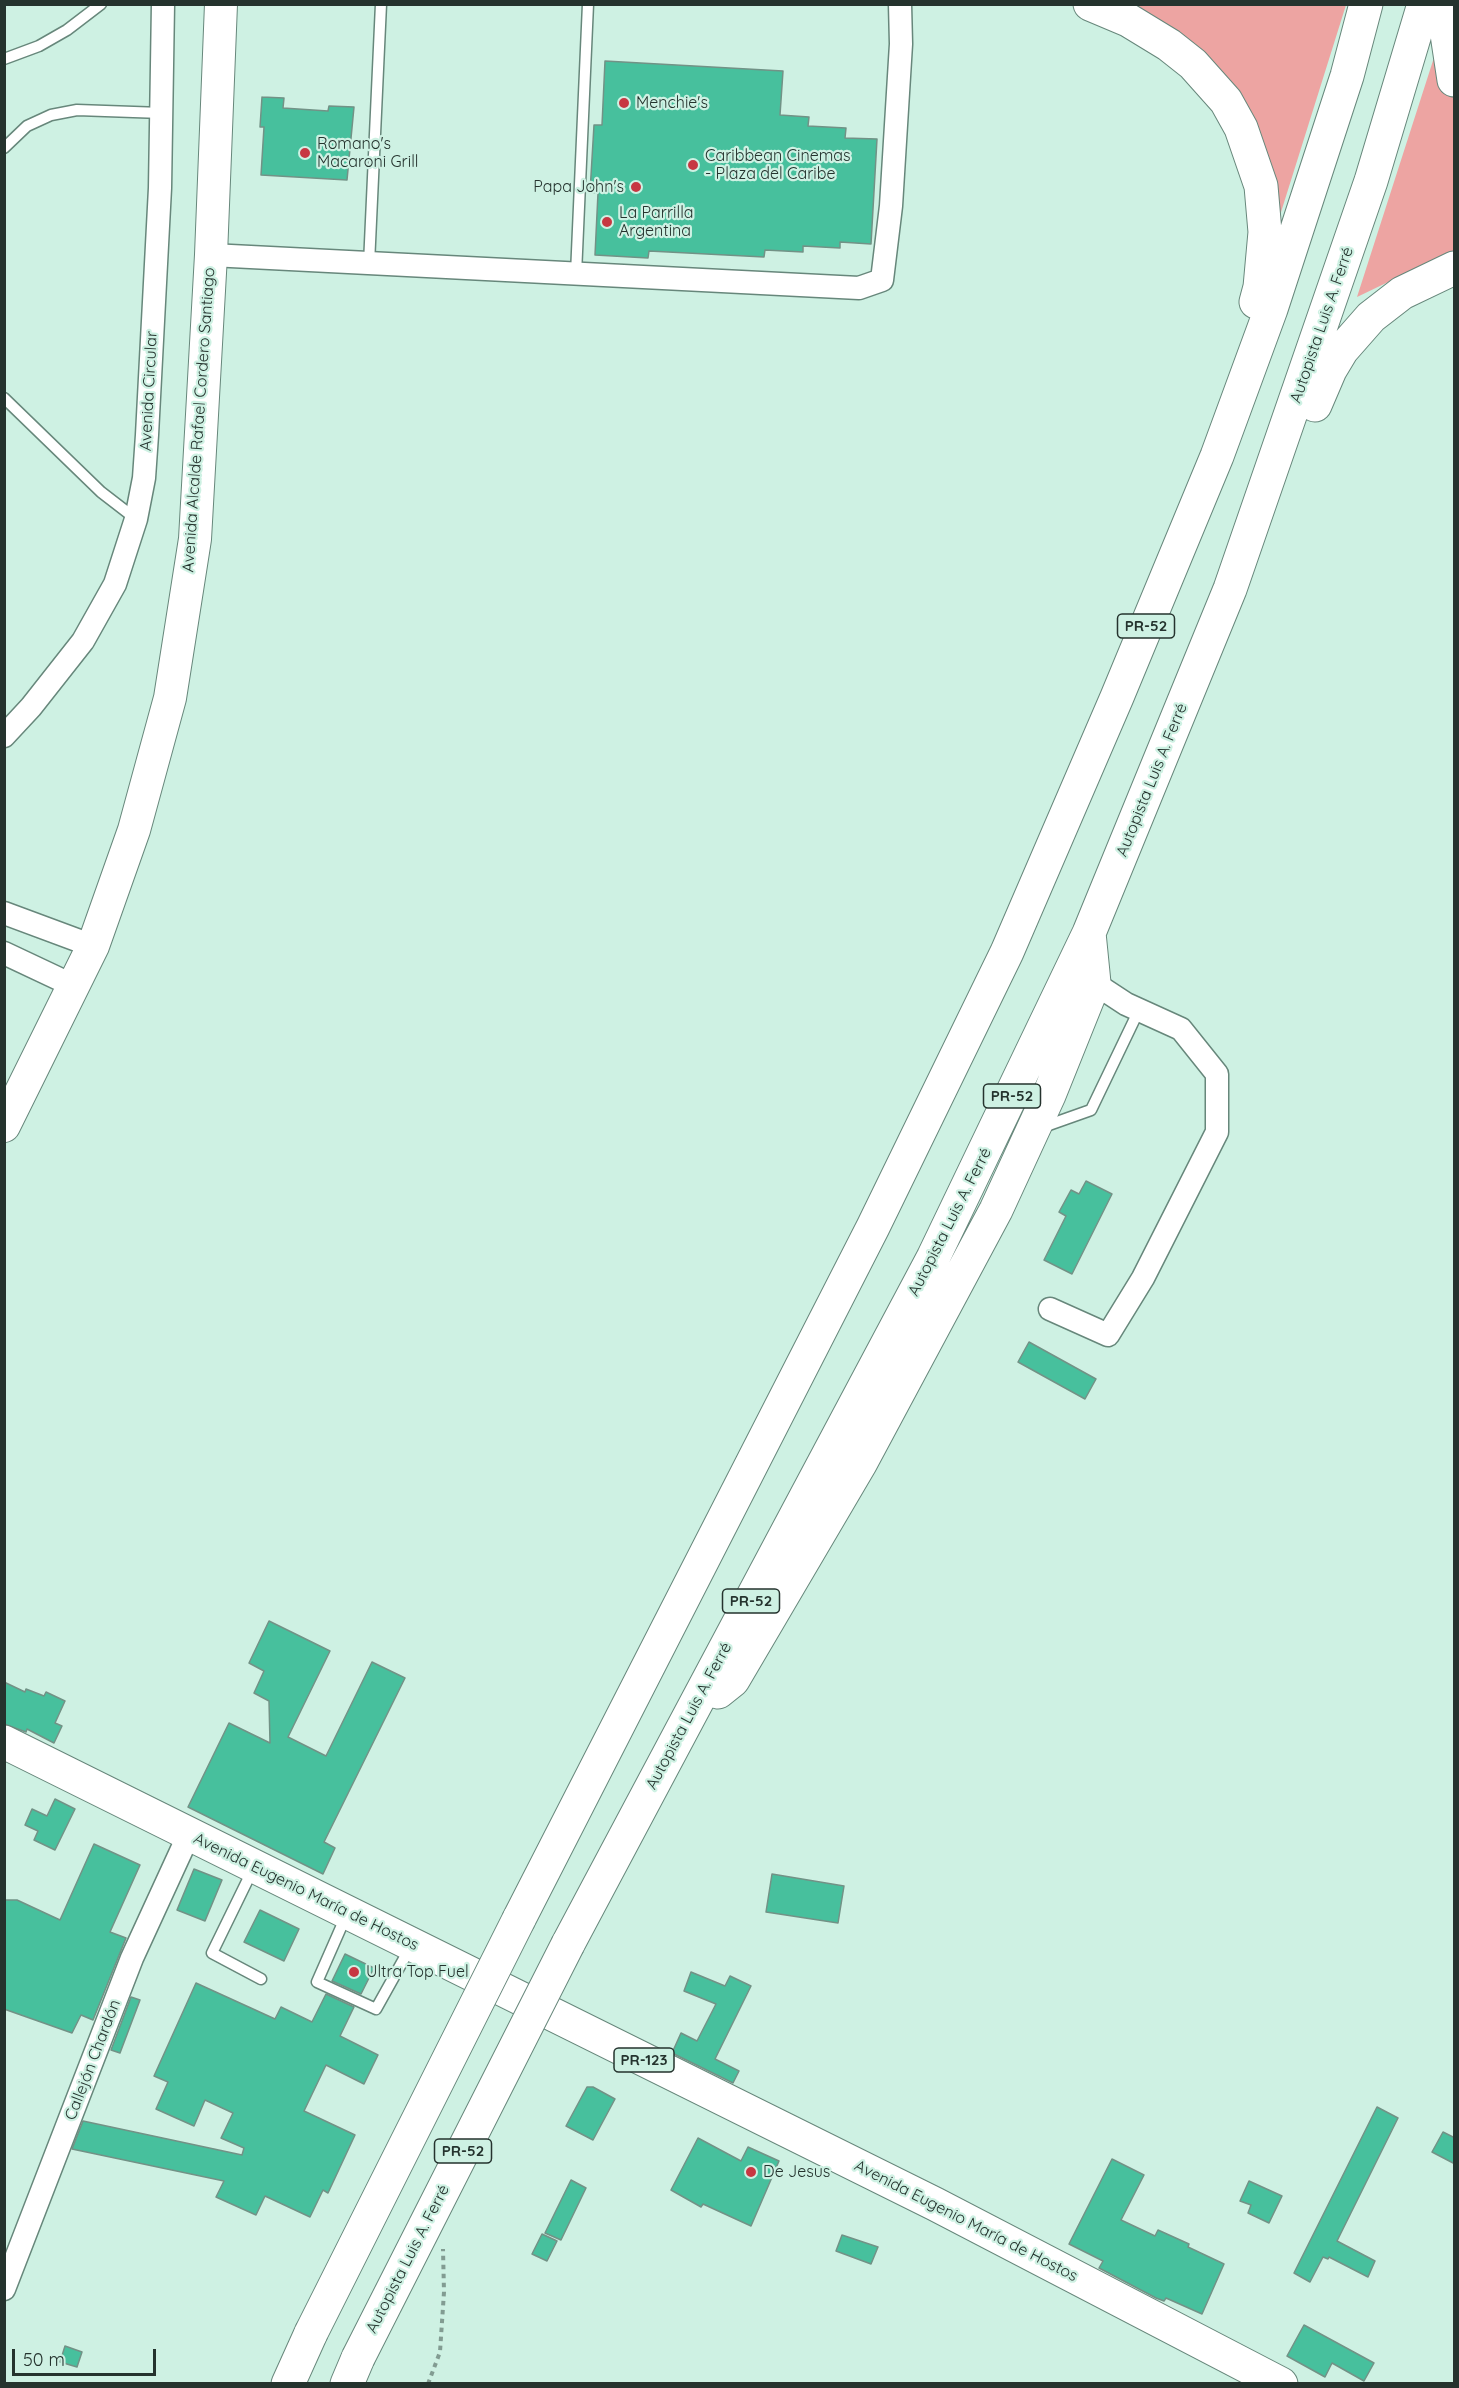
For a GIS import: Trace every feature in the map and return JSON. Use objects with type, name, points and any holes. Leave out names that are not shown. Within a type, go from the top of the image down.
[{"type":"main road","points":[[1090,4],[1145,28],[1193,64],[1226,101],[1241,128],[1255,164],[1261,186],[1265,223],[1260,287],[1225,393],[1216,456]]},
{"type":"main road","name":"PR-52","points":[[288,2384],[311,2333],[519,1919],[873,1227],[1007,952],[1117,697],[1216,456],[1271,309],[1347,76],[1366,4]]},
{"type":"main road","name":"Autopista Luis A. Ferré","points":[[352,2371],[568,1944],[933,1258],[1089,933],[1230,589],[1371,181],[1424,4]]},
{"type":"main road","points":[[1447,4],[1447,34],[1455,80]]},
{"type":"main road","points":[[1230,589],[1269,521],[1321,388],[1342,350],[1385,304],[1425,280],[1455,268]]},
{"type":"main road","points":[[691,1713],[734,1680],[860,1464],[929,1339],[996,1210],[1049,1095],[1094,983],[1089,933]]},
{"type":"main road","name":"Avenida Eugenio María de Hostos","points":[[4,1742],[935,2204],[1281,2384]]},
{"type":"street","name":"Avenida Circular","points":[[4,736],[31,707],[83,641],[115,584],[136,519],[147,435],[163,113],[163,4]]},
{"type":"street","name":"Avenida Alcalde Rafael Cordero Santiago","points":[[4,1126],[93,946],[134,830],[170,698],[195,538],[211,255],[221,4]]},
{"type":"street","points":[[211,255],[859,288],[882,280],[891,206],[901,44],[900,4]]},
{"type":"street","points":[[4,913],[93,946]]},
{"type":"street","points":[[4,953],[74,986]]},
{"type":"street","points":[[1050,1309],[1108,1335],[1143,1278],[1216,1132],[1217,1074],[1181,1029],[1139,1010],[1094,983]]},
{"type":"street","name":"Callejón Chardón","points":[[4,2289],[128,1969],[189,1834]]},
{"type":"lane","points":[[4,59],[51,40],[101,4]]},
{"type":"lane","points":[[369,264],[381,4]]},
{"type":"lane","points":[[576,274],[588,4]]},
{"type":"lane","points":[[4,148],[27,126],[51,115],[77,110],[163,113]]},
{"type":"lane","points":[[4,398],[101,492],[136,519]]},
{"type":"lane","points":[[1032,1131],[1091,1110],[1139,1010]]},
{"type":"lane","points":[[255,1866],[212,1953],[261,1978]]},
{"type":"lane","points":[[347,1913],[317,1982],[376,2009],[412,1945]]},
{"type":"path","points":[[428,2384],[440,2352],[444,2292],[443,2243]]},
{"type":"shaded area","points":[[1121,5],[1346,5],[1276,228],[1268,163]]},
{"type":"shaded area","points":[[1439,42],[1454,99],[1454,253],[1434,260],[1357,297]]},
{"type":"building","points":[[605,61],[783,71],[780,115],[809,117],[808,126],[846,128],[845,138],[877,139],[871,244],[840,242],[840,248],[803,246],[803,252],[765,250],[764,257],[649,251],[648,258],[595,255],[598,193],[590,192],[594,125],[602,125]]},
{"type":"building","name":"Romano's Macaroni Grill","points":[[262,97],[284,98],[283,108],[328,111],[329,106],[354,107],[347,180],[261,175],[264,127],[260,127]]},
{"type":"building","points":[[1086,1181],[1112,1194],[1072,1274],[1044,1260],[1066,1216],[1059,1212],[1071,1190],[1079,1194]]},
{"type":"building","points":[[1029,1342],[1096,1379],[1085,1399],[1018,1362]]},
{"type":"building","points":[[269,1621],[330,1651],[288,1737],[326,1756],[372,1662],[405,1678],[324,1842],[335,1848],[323,1874],[188,1807],[229,1723],[270,1743],[269,1701],[254,1693],[264,1671],[249,1663]]},
{"type":"building","points":[[4,1682],[25,1692],[26,1689],[44,1696],[46,1692],[65,1701],[55,1723],[62,1726],[54,1743],[27,1729],[26,1732],[4,1724]]},
{"type":"building","points":[[55,1799],[75,1809],[55,1850],[34,1840],[38,1831],[25,1825],[32,1809],[47,1816]]},
{"type":"building","points":[[94,1844],[140,1865],[110,1932],[126,1938],[93,2020],[81,2015],[72,2033],[4,2009],[4,1900],[17,1900],[60,1920]]},
{"type":"building","points":[[194,1869],[222,1880],[205,1921],[177,1910]]},
{"type":"building","points":[[772,1874],[844,1886],[838,1923],[766,1912]]},
{"type":"building","points":[[260,1910],[299,1929],[284,1961],[244,1942]]},
{"type":"building","points":[[345,1954],[374,1968],[361,1994],[332,1981]]},
{"type":"building","points":[[691,1972],[725,1986],[730,1976],[751,1986],[715,2059],[739,2071],[733,2083],[672,2053],[681,2033],[697,2041],[716,2004],[684,1991]]},
{"type":"building","points":[[196,1983],[275,2019],[281,2007],[312,2022],[326,1994],[354,2007],[340,2036],[378,2055],[364,2084],[326,2065],[304,2111],[355,2135],[328,2193],[323,2190],[310,2217],[265,2196],[256,2215],[216,2197],[224,2181],[72,2149],[83,2121],[242,2155],[244,2148],[221,2138],[233,2113],[205,2100],[194,2126],[156,2109],[168,2082],[154,2076]]},
{"type":"building","points":[[131,1997],[140,2000],[120,2053],[111,2050]]},
{"type":"building","points":[[587,2087],[593,2087],[615,2099],[593,2140],[566,2126]]},
{"type":"building","points":[[1377,2107],[1398,2118],[1337,2241],[1375,2261],[1368,2277],[1329,2257],[1328,2259],[1323,2257],[1310,2282],[1294,2273]]},
{"type":"building","points":[[1443,2132],[1455,2138],[1455,2164],[1432,2152]]},
{"type":"building","points":[[698,2138],[741,2161],[748,2147],[779,2161],[751,2226],[703,2204],[701,2207],[671,2190]]},
{"type":"building","points":[[1112,2159],[1144,2175],[1121,2220],[1155,2236],[1158,2230],[1224,2264],[1202,2314],[1166,2298],[1164,2301],[1156,2298],[1099,2268],[1103,2261],[1069,2244]]},
{"type":"building","points":[[571,2180],[586,2188],[561,2240],[545,2233]]},
{"type":"building","points":[[1249,2181],[1282,2196],[1269,2223],[1248,2213],[1251,2205],[1240,2201]]},
{"type":"building","points":[[542,2234],[557,2241],[547,2261],[532,2254]]},
{"type":"building","points":[[842,2235],[878,2247],[871,2264],[836,2251]]},
{"type":"building","points":[[1304,2325],[1374,2363],[1364,2381],[1332,2363],[1325,2377],[1287,2356]]},
{"type":"building","points":[[65,2346],[82,2352],[77,2367],[60,2362]]},
{"type":"place","name":"Menchie's","points":[[624,103]]},
{"type":"place","name":"Romano's Macaroni Grill","points":[[305,153]]},
{"type":"place","name":"Caribbean Cinemas - Plaza del Caribe","points":[[693,165]]},
{"type":"place","name":"Papa John's","points":[[636,187]]},
{"type":"place","name":"La Parrilla Argentina","points":[[607,222]]},
{"type":"place","name":"Ultra Top Fuel","points":[[354,1972]]},
{"type":"place","name":"De Jesus","points":[[751,2172]]}]
